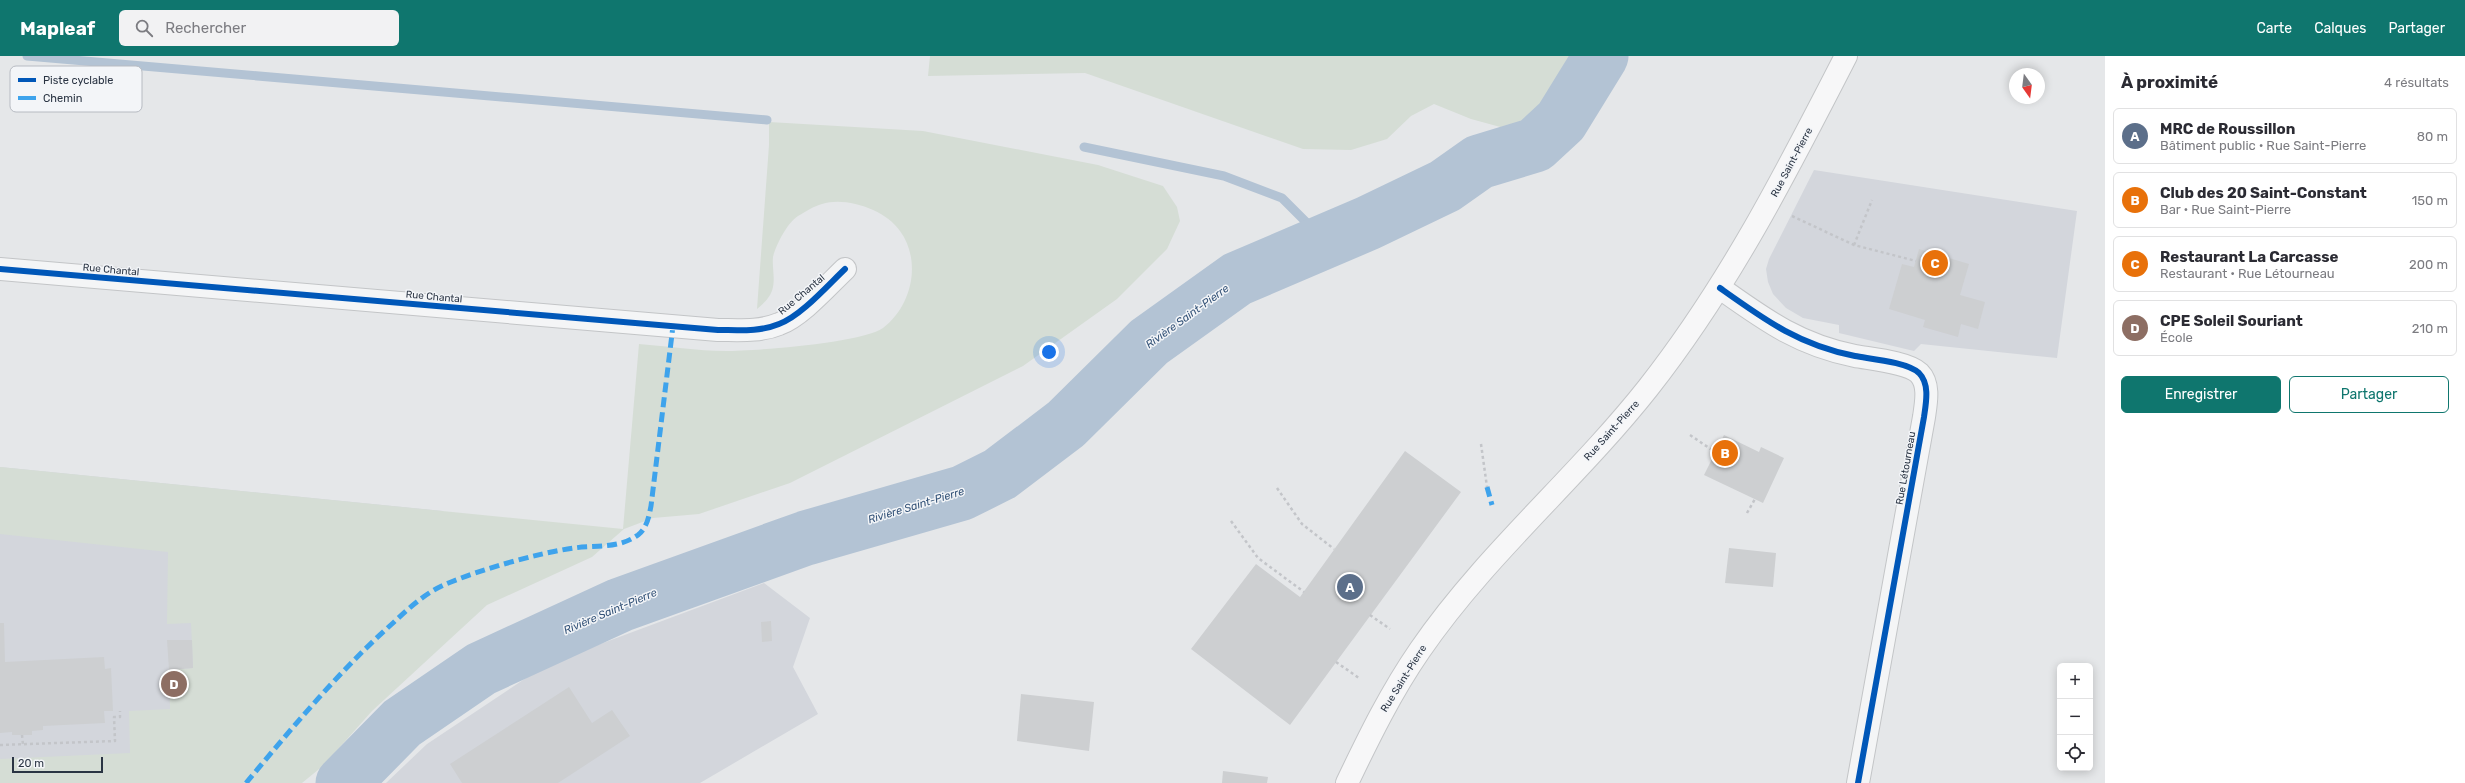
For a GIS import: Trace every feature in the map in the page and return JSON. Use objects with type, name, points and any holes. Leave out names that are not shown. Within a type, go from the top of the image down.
[{"type":"main road","name":"Rue Saint-Pierre","points":[[1348,783],[1389,699],[1438,626],[1629,411],[1668,362],[1720,288],[1791,163],[1846,56]]},
{"type":"street","name":"Rue Chantal","points":[[0,269],[710,330],[743,330],[764,329],[781,324],[797,313],[845,269]]},
{"type":"street","name":"Rue Létourneau","points":[[1720,288],[1794,337],[1852,355],[1908,367],[1919,373],[1925,383],[1924,417],[1858,783]]},
{"type":"path","points":[[1854,245],[1872,200]]},
{"type":"path","points":[[1788,214],[1854,245],[1916,261]]},
{"type":"path","points":[[1690,435],[1715,452]]},
{"type":"path","points":[[1481,444],[1487,487]]},
{"type":"path","points":[[1277,488],[1302,524],[1334,549]]},
{"type":"path","points":[[1747,513],[1755,499]]},
{"type":"path","points":[[1231,521],[1258,558],[1304,592]]},
{"type":"path","points":[[1370,615],[1390,629]]},
{"type":"path","points":[[1336,662],[1359,678]]},
{"type":"path","points":[[0,746],[115,741],[114,717],[120,717],[120,711]]},
{"type":"path","points":[[22,735],[23,745]]},
{"type":"shaded area","points":[[930,56],[1576,56],[1549,102],[1515,131],[1471,119],[1434,104],[1411,116],[1387,139],[1351,150],[1303,149],[1085,73],[928,76]]},
{"type":"shaded area","points":[[769,122],[923,131],[1098,165],[1163,186],[1177,207],[1180,221],[1167,249],[1117,299],[1023,366],[790,483],[699,514],[653,518],[624,529],[592,557],[487,605],[372,711],[324,765],[302,783],[0,783],[0,759],[130,753],[129,711],[170,709],[169,670],[193,668],[191,623],[167,624],[168,552],[0,534],[0,467],[623,529],[639,344],[704,350],[740,351],[783,348],[832,342],[854,338],[883,328],[893,319],[907,296],[911,282],[911,256],[907,243],[894,223],[875,211],[854,203],[832,202],[816,206],[798,216],[786,229],[779,241],[773,257],[774,280],[771,294],[757,309],[769,145]]},
{"type":"shaded area","points":[[1814,170],[2077,211],[2057,358],[1921,344],[1914,351],[1839,333],[1839,325],[1803,318],[1786,308],[1773,294],[1768,282],[1766,269],[1769,259]]},
{"type":"shaded area","points":[[0,467],[443,511],[262,774],[0,783]]},
{"type":"shaded area","points":[[764,583],[810,618],[793,667],[818,714],[700,783],[386,783],[427,744],[553,660],[587,649]]},
{"type":"building","points":[[1919,249],[1969,264],[1960,295],[1985,302],[1978,329],[1961,324],[1958,337],[1923,327],[1925,320],[1889,309],[1902,264],[1914,267]]},
{"type":"building","points":[[1724,435],[1759,452],[1761,447],[1784,458],[1763,503],[1704,475]]},
{"type":"building","points":[[1405,451],[1461,492],[1290,725],[1191,649],[1256,564],[1300,597]]},
{"type":"building","points":[[1729,548],[1776,553],[1773,587],[1725,583]]},
{"type":"building","points":[[771,621],[772,641],[762,642],[761,622]]},
{"type":"building","points":[[0,623],[4,623],[5,662],[104,657],[105,669],[111,668],[113,711],[104,711],[105,723],[43,726],[43,730],[32,731],[32,735],[12,735],[12,732],[0,733]]},
{"type":"building","points":[[167,640],[192,640],[193,668],[169,670]]},
{"type":"building","points":[[569,687],[592,723],[612,710],[630,736],[558,783],[462,783],[450,764]]},
{"type":"building","points":[[1021,694],[1094,702],[1089,751],[1017,741]]},
{"type":"building","points":[[1223,771],[1268,777],[1267,783],[1222,783]]},
{"type":"waterway","points":[[27,56],[767,120]]},
{"type":"waterway","name":"Rivière Saint-Pierre","points":[[343,783],[402,723],[481,669],[620,605],[806,538],[962,493],[1000,474],[1066,424],[1149,342],[1237,279],[1368,223],[1445,186],[1479,162],[1535,145],[1561,121],[1601,56]]},
{"type":"waterway","points":[[1084,147],[1224,176],[1282,198],[1325,241]]},
{"type":"marked path","points":[[246,783],[316,700],[335,680],[373,641],[418,601],[431,592],[446,584],[475,573],[543,554],[574,548],[607,546],[623,543],[638,535],[644,529],[651,506],[673,326]]},
{"type":"marked path","points":[[1487,487],[1492,505]]},
{"type":"cycle path","points":[[0,269],[718,330],[757,329],[772,327],[779,324],[796,314],[814,300],[845,269]]},
{"type":"cycle path","points":[[1720,288],[1752,311],[1783,330],[1800,338],[1835,351],[1906,366],[1919,373],[1925,383],[1926,406],[1858,783]]},
{"type":"place","name":"Restaurant La Carcasse","points":[[1935,263]]},
{"type":"place","name":"Club des 20 Saint-Constant","points":[[1725,453]]},
{"type":"place","name":"MRC de Roussillon","points":[[1350,587]]},
{"type":"place","name":"CPE Soleil Souriant","points":[[174,684]]}]
